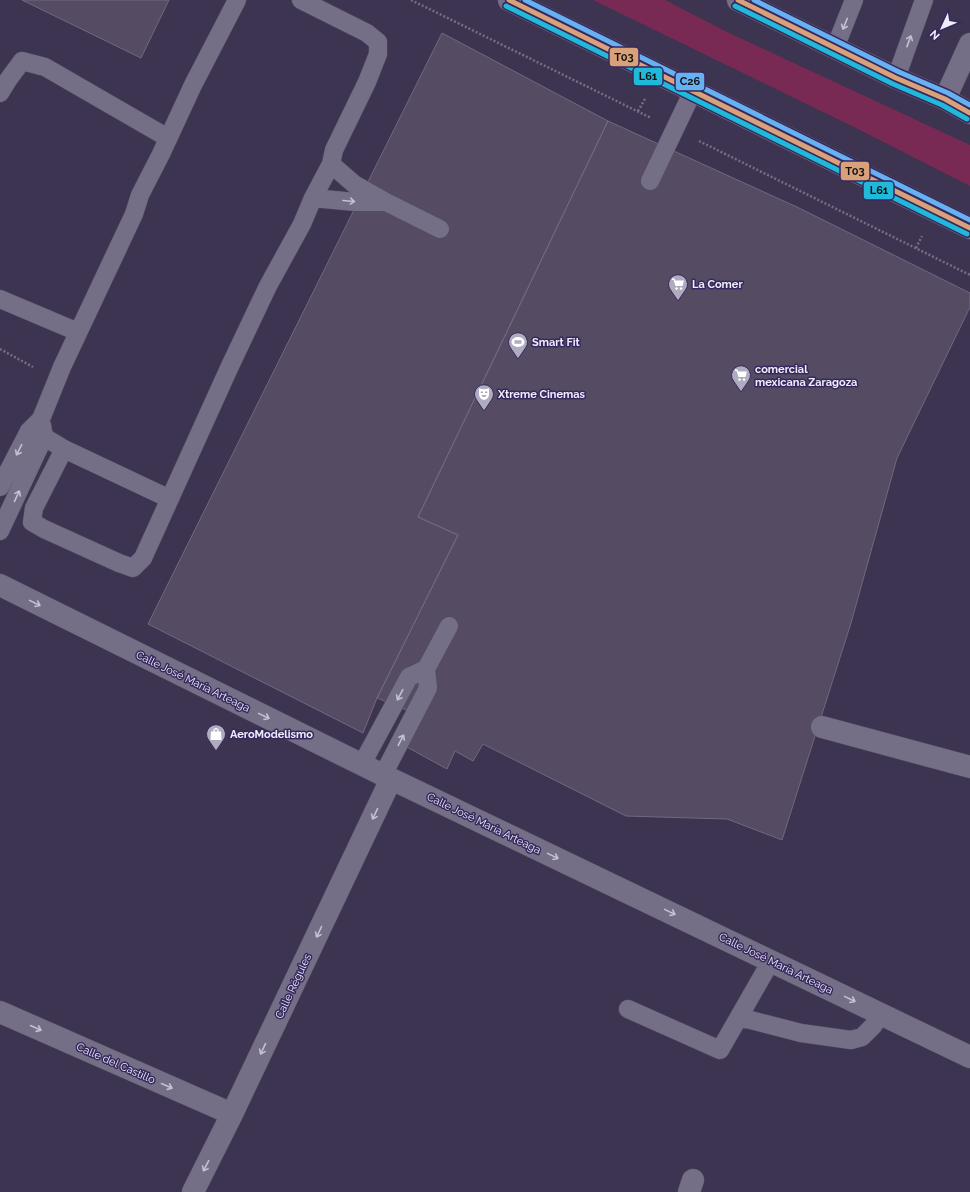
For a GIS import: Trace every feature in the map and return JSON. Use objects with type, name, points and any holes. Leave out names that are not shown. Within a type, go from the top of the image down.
[{"type":"street","points":[[509,0],[970,228]]},
{"type":"street","points":[[738,0],[896,78],[945,99],[970,113]]},
{"type":"street","points":[[945,99],[970,44]]},
{"type":"street","name":"Calle José María Arteaga","points":[[0,585],[387,777],[970,1057]]},
{"type":"street","points":[[822,727],[970,767]]},
{"type":"street","name":"Calle Régules","points":[[193,1192],[232,1114],[387,777]]},
{"type":"street","name":"Calle del Castillo","points":[[0,1012],[232,1114]]},
{"type":"lane","points":[[0,531],[56,379],[134,214],[140,195],[193,85],[237,0]]},
{"type":"lane","points":[[64,449],[34,508],[32,522],[44,529],[133,568],[143,558],[268,286],[302,224],[313,198],[331,164],[334,150],[367,82],[378,54],[378,42],[367,33],[301,0]]},
{"type":"lane","points":[[835,48],[854,0]]},
{"type":"lane","points":[[896,78],[924,0]]},
{"type":"lane","points":[[0,93],[22,61],[45,67],[168,138]]},
{"type":"lane","points":[[650,181],[693,91]]},
{"type":"lane","points":[[331,164],[354,184],[440,229]]},
{"type":"lane","points":[[313,198],[355,202],[386,202]]},
{"type":"lane","points":[[0,299],[78,332]]},
{"type":"lane","points":[[38,429],[64,449],[170,499]]},
{"type":"lane","points":[[0,487],[38,429]]},
{"type":"lane","points":[[362,764],[410,677],[426,669],[450,626]]},
{"type":"lane","points":[[387,777],[428,688],[426,669]]},
{"type":"lane","points":[[628,1009],[720,1050],[771,961]]},
{"type":"lane","points":[[739,1017],[801,1033],[851,1040],[862,1037],[873,1026],[881,1014]]},
{"type":"path","points":[[0,349],[56,379]]},
{"type":"shaded area","points":[[593,0],[665,0],[727,32],[970,145],[970,186],[856,128]]},
{"type":"building","points":[[22,0],[169,0],[141,58]]},
{"type":"building","points":[[442,33],[608,121],[418,517],[458,535],[377,698],[363,733],[148,624]]},
{"type":"building","points":[[608,121],[799,208],[970,293],[970,307],[897,458],[851,623],[782,840],[727,819],[626,816],[483,744],[473,761],[455,751],[447,769],[405,746],[419,715],[377,698],[458,535],[418,517]]},
{"type":"transit line","name":"T03","points":[[509,0],[970,228]]},
{"type":"transit line","name":"C26","points":[[525,0],[970,220]]},
{"type":"transit line","name":"T03","points":[[738,0],[896,78],[945,99],[970,113]]},
{"type":"transit line","name":"C26","points":[[754,0],[899,72],[948,93],[970,105]]},
{"type":"transit line","name":"L61","points":[[506,6],[967,234]]},
{"type":"transit line","name":"L61","points":[[735,6],[893,84],[942,105],[967,119]]},
{"type":"place","name":"La Comer","points":[[678,301]]},
{"type":"place","name":"Smart Fit","points":[[518,359]]},
{"type":"place","name":"comercial mexicana Zaragoza","points":[[741,392]]},
{"type":"place","name":"Xtreme Cinemas","points":[[484,411]]},
{"type":"place","name":"AeroModelismo","points":[[216,751]]}]
